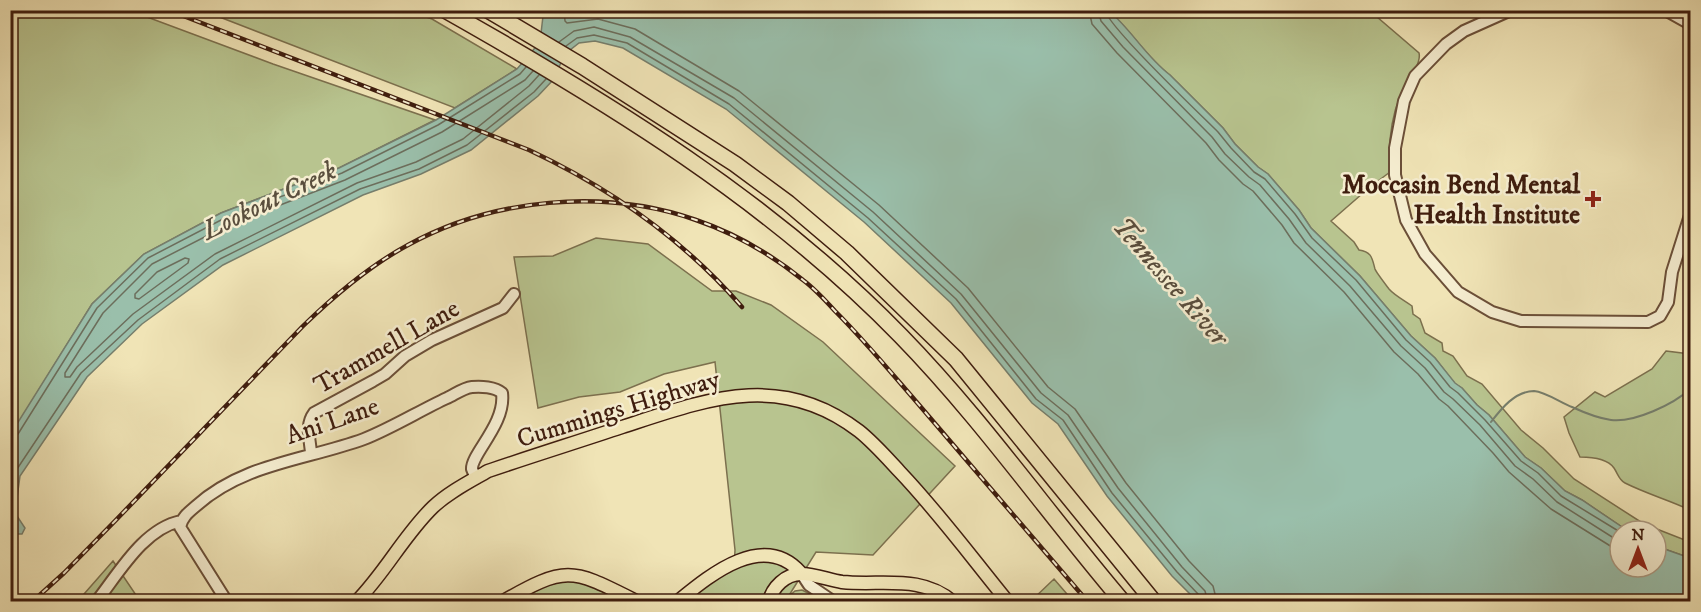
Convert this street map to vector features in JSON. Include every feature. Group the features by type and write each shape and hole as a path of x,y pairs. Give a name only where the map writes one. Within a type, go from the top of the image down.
{"highway":[{"path":"445,10 507,45 663,142 730,189 800,243 858,294 949,388 1123,602"},
{"path":"488,10 582,66 735,164 788,203 856,261 956,360 1154,602"}],"main road":[{"name":"Cummings Highway","path":"356,602 373,584 433,507 461,486 488,471 714,398 733,395 761,395 794,400 820,408 835,415 874,444 928,503 1008,602"},
{"path":"677,602 714,572 738,561 754,557 766,556 782,559 801,573"},
{"path":"769,602 778,584 786,578 801,573 842,582 916,583 941,592 953,602"},
{"path":"502,602 540,580 570,574 597,581 638,602"}],"street":[{"path":"1511,10 1464,31 1446,44 1415,76 1404,101 1395,148 1395,175 1406,220 1425,254 1458,292 1492,312 1521,321 1648,322 1660,316 1668,302 1672,272 1690,215"},
{"path":"1665,10 1690,24"},
{"name":"Trammell Lane","path":"311,453 308,429 309,420 314,413 379,378 405,356 432,340 503,308 514,294"},
{"name":"Ani Lane","path":"96,602 143,543 165,528 181,521 201,501 238,477 273,464 365,439 470,387 498,389 502,393 502,410 474,462 472,468 476,478"},
{"path":"181,521 180,527 224,597"},
{"path":"801,573 809,585 834,602"}],"shaded area":[{"path":"10,11 131,11 273,64 435,120 339,168 221,213 144,254 92,304 11,435"},
{"path":"204,11 409,11 432,19 517,69 455,108"},
{"path":"1109,11 1370,11 1419,53 1418,63 1400,96 1394,114 1389,153 1390,172 1331,221 1354,242 1359,250 1369,254 1376,271 1389,289 1412,306 1413,314 1420,319 1425,333 1442,343 1443,351 1453,356 1467,376 1482,384 1521,430 1574,479 1636,519 1610,519 1565,491 1541,468 1525,457 1489,415 1455,384 1435,358 1411,336 1360,276 1311,228 1299,210 1268,174 1258,167 1223,128 1153,60"},
{"path":"596,238 648,244 712,291 736,291 771,305 823,342 955,466 873,555 816,552 788,597 795,591 802,590 824,601 687,601 721,574 734,569 735,550 715,362 664,374 620,392 579,397 538,408 514,257 553,256"},
{"path":"1666,351 1690,354 1690,510 1625,483 1614,468 1603,460 1580,457 1564,417 1595,392 1605,397 1652,369"},
{"path":"1668,533 1690,542 1690,558 1668,550"},
{"path":"113,561 140,601 77,602"},
{"path":"1054,579 1073,601 1031,601"},
{"path":"568,580 594,586 624,602 516,602 545,586"}],"water":[{"path":"537,11 1109,11 1153,60 1223,128 1258,167 1268,174 1299,210 1311,228 1360,276 1411,336 1489,415 1525,457 1541,468 1565,491 1610,519 1608,519 1608,579 1668,579 1668,550 1690,558 1690,601 1197,601 1172,576 1107,496 1058,424 1032,403 951,303 864,222 726,109 623,48 595,41 579,43 565,54 553,80 538,96 471,150 421,174 363,195 223,265 142,324 87,377 20,476 15,513 25,528 22,534 11,534 10,435 92,304 144,254 221,213 339,168 436,120 517,69 540,42 543,16"}],"waterway":[{"path":"1491,422 1509,402 1527,392 1543,393 1596,417 1620,420 1631,419 1653,411 1674,401 1690,389"}],"railway":[{"path":"168,10 529,150 559,165 616,198 670,237 719,282 742,307"},
{"path":"32,602 64,573 303,326 366,272 408,245 441,229 476,217 512,208 587,201 661,210 710,225 766,253 807,283 875,354 1088,602"}],"place":[{"name":"Moccasin Bend Mental Health Institute","path":"1593,199"}],"water label":[{"name":"Lookout Creek","path":"269,200"},
{"name":"Tennessee River","path":"1171,281"}]}
